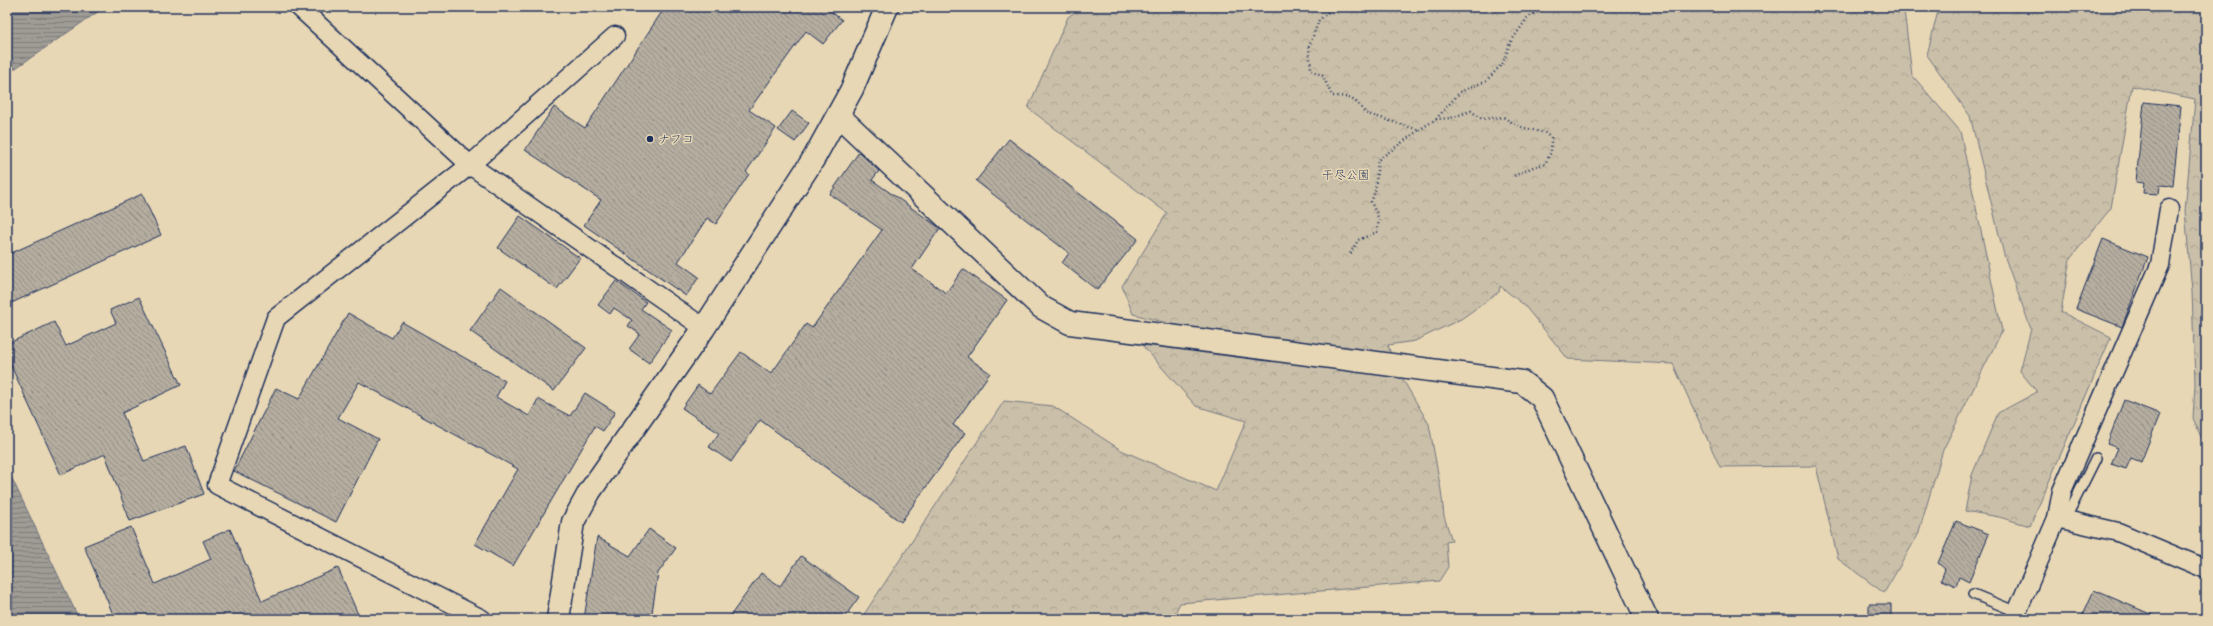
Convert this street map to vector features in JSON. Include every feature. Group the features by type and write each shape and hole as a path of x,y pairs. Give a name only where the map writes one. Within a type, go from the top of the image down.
{"street":[{"path":"299,7 470,165 704,328"},
{"path":"558,619 573,522 590,491 704,328 814,158 852,89 888,7"},
{"path":"482,619 217,484 276,318 470,165 616,36"},
{"path":"838,115 1041,307 1070,323 1522,382 1542,398 1647,619"},
{"path":"2016,616 2061,519 2062,491 2160,265 2169,209"},
{"path":"2061,519 2118,532 2206,569"}],"lane":[{"path":"2061,519 2096,458"},
{"path":"1973,594 2016,616"}],"path":[{"path":"1334,7 1319,20 1309,47 1311,70 1323,76 1332,96 1341,96 1358,102 1365,113 1419,130"},
{"path":"1349,256 1358,240 1377,232 1379,219 1371,202 1375,192 1378,160 1436,119 1460,92 1486,81 1503,63 1510,43 1528,16 1548,7"},
{"path":"1436,119 1452,118 1471,111 1482,119 1503,117 1518,126 1545,133 1552,138 1551,152 1546,164 1535,166 1512,177"}],"green space":[{"name":"干尽公園","path":"1081,7 1907,7 1904,10 1912,75 1960,131 2002,331 1943,450 1918,535 1884,593 1838,559 1816,466 1720,467 1673,364 1568,359 1524,305 1500,286 1499,292 1461,319 1415,341 1388,345 1397,372 1429,424 1441,490 1444,516 1452,541 1446,542 1448,567 1439,581 1180,603 1172,619 861,619 1004,401 1053,406 1121,450 1216,491 1246,421 1196,406 1142,345 1197,350 1167,323 1133,314 1122,286 1167,213 1028,108 1068,17"},
{"path":"1942,7 2206,7 2206,449 2193,418 2195,385 2192,291 2185,211 2195,99 2132,86 2111,208 2070,259 2061,312 2111,337 2030,526 1999,517 1965,511 1972,475 1998,413 2037,392 2020,371 2031,329 2004,255 1970,116 1927,55 1938,11"}],"shaded area":[{"path":"7,7 105,7 7,74"},
{"path":"7,468 79,619 7,619"}],"building":[{"name":"ナフコ","path":"665,7 825,7 842,20 823,44 806,31 749,110 776,128 746,172 749,174 716,224 707,218 678,262 699,277 686,296 584,225 601,200 525,150 554,107 585,128"},
{"path":"2144,102 2181,106 2173,186 2160,185 2159,194 2143,193 2144,183 2136,182"},
{"path":"792,111 809,123 795,142 778,130"},
{"path":"1009,139 1138,239 1097,290 1062,263 1069,253 976,181"},
{"path":"859,152 879,171 872,180 940,228 912,269 946,293 963,269 1007,300 967,357 990,373 953,425 965,433 901,522 760,420 731,462 709,447 719,433 682,408 698,385 710,394 741,352 771,374 806,324 812,328 882,230 830,194"},
{"path":"142,194 161,235 7,305 7,255"},
{"path":"520,216 580,258 557,289 498,248"},
{"path":"2103,239 2148,257 2122,327 2076,309"},
{"path":"616,281 646,302 641,309 672,330 649,363 629,349 640,334 628,326 632,320 614,308 610,314 598,305"},
{"path":"501,287 586,348 554,391 470,331"},
{"path":"139,297 181,385 122,413 144,461 186,446 204,494 130,521 105,454 61,475 7,357 7,344 54,322 66,346 116,323 110,310"},
{"path":"348,313 392,338 402,322 505,381 496,397 529,416 538,399 570,416 585,393 615,412 603,431 595,426 513,566 475,544 518,469 359,382 338,418 378,439 336,522 234,471 276,388 299,399"},
{"path":"2124,400 2160,414 2141,462 2131,458 2126,469 2111,464 2118,448 2107,444"},
{"path":"1956,521 1989,534 1969,582 1959,577 1956,586 1941,580 1945,569 1938,563"},
{"path":"131,527 155,584 211,559 203,541 230,529 262,601 338,568 360,619 115,619 84,546"},
{"path":"649,529 676,548 658,573 651,619 584,619 597,537 630,556"},
{"path":"801,556 859,597 843,619 728,619 761,573 780,586"},
{"path":"2094,590 2162,619 2081,619"},
{"path":"1869,604 1891,604 1891,619 1869,619"}],"place":[{"name":"ナフコ","path":"650,139"}]}
